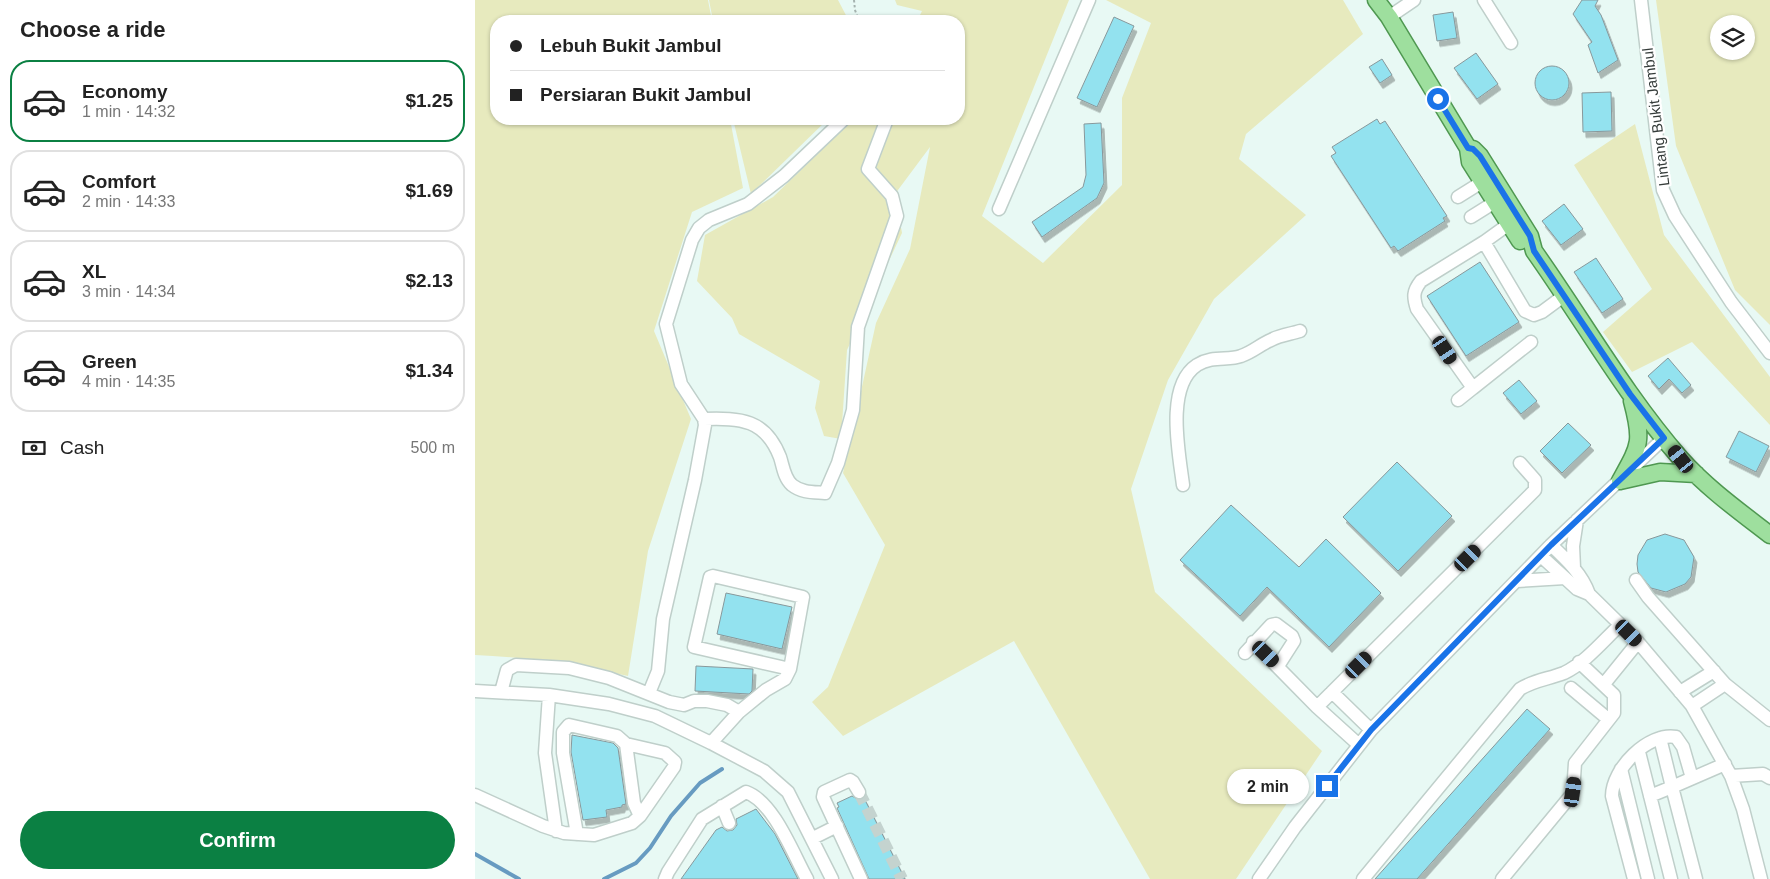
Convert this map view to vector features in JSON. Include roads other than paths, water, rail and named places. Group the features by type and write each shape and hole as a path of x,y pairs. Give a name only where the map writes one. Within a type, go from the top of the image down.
{"main road":[{"path":"1376,0 1389,17 1468,148 1470,162 1509,224 1520,241 1534,251 1630,394 1664,438 1696,474 1770,535"},
{"path":"1468,148 1473,149 1480,156 1530,236 1534,251"},
{"path":"1620,481 1634,455 1640,432 1630,394"},
{"path":"1620,481 1659,472 1696,474"}],"street":[{"path":"999,209 1089,0"},
{"path":"1389,17 1414,0"},
{"path":"1484,0 1511,43"},
{"name":"Lintang Bukit Jambul","path":"1641,0 1663,190 1675,216 1726,294 1770,353"},
{"path":"649,693 658,671 663,619 695,480 704,419 681,384 672,354 667,324 692,240 699,228 709,220 748,204 784,176 838,125"},
{"path":"704,419 731,418 757,426 765,432 773,443 788,481 793,486 804,491 825,493 838,463 853,410 858,327 897,216 892,196 868,170 885,125"},
{"path":"1458,197 1482,182"},
{"path":"1471,217 1495,202"},
{"path":"1473,388 1417,309 1414,289 1421,281 1484,242 1509,224"},
{"path":"1484,242 1525,310 1533,315 1542,312 1565,295"},
{"path":"1183,485 1176,425 1179,400 1185,377 1197,365 1218,357 1239,357 1258,349 1270,340 1301,331"},
{"path":"1458,400 1531,342"},
{"path":"1259,879 1371,730 1551,545 1664,438"},
{"path":"1317,707 1535,490 1535,480 1520,463"},
{"path":"1574,568 1573,546 1577,520"},
{"path":"1551,545 1585,582 1589,594"},
{"path":"1541,556 1577,589 1589,594 1638,642 1692,706 1728,770 1743,809 1761,879"},
{"path":"711,743 739,712 766,690 785,679 790,669 803,597 710,576 695,648 790,669"},
{"path":"1517,581 1565,578"},
{"path":"1636,580 1648,597 1725,684 1770,720"},
{"path":"1245,653 1253,642 1271,625 1276,624 1292,636 1294,641 1278,666"},
{"path":"1363,879 1520,689 1531,682 1563,673 1579,662 1620,625"},
{"path":"1253,642 1317,707 1359,745"},
{"path":"1604,684 1638,642"},
{"path":"1502,879 1573,792 1575,763 1615,712 1614,695 1579,662"},
{"path":"501,692 507,670 516,665 569,668 609,678 684,705 693,701 707,701 727,705 739,712"},
{"path":"1681,692 1714,671"},
{"path":"1692,706 1725,684"},
{"path":"1571,688 1608,719"},
{"path":"475,691 549,695 609,704 655,716 711,743 764,771 778,781 788,792 813,838 832,879"},
{"path":"1332,692 1371,730"},
{"path":"549,695 545,752 556,831"},
{"path":"475,795 556,831 577,834 594,835 632,823 640,816 675,762 665,753 626,744 617,736 573,724 564,729 563,753 577,834"},
{"path":"1634,879 1612,796 1612,786 1621,769 1625,762 1660,738 1667,736 1675,737 1683,747 1691,778"},
{"path":"1660,738 1696,879"},
{"path":"626,744 635,803 640,816"},
{"path":"1639,752 1671,879"},
{"path":"1621,769 1648,879"},
{"path":"1650,796 1691,778 1728,770 1763,774 1770,778"},
{"path":"859,792 850,780 824,792 823,797 861,879"},
{"path":"665,879 702,818 746,792 757,798 773,815 807,879"},
{"path":"722,806 729,823"},
{"path":"813,838 837,826"}],"waterway":[{"path":"604,879 636,863 650,848 671,816 700,783 722,769"},
{"path":"475,854 519,879"}],"tunnel":[{"path":"859,792 902,879"}]}
